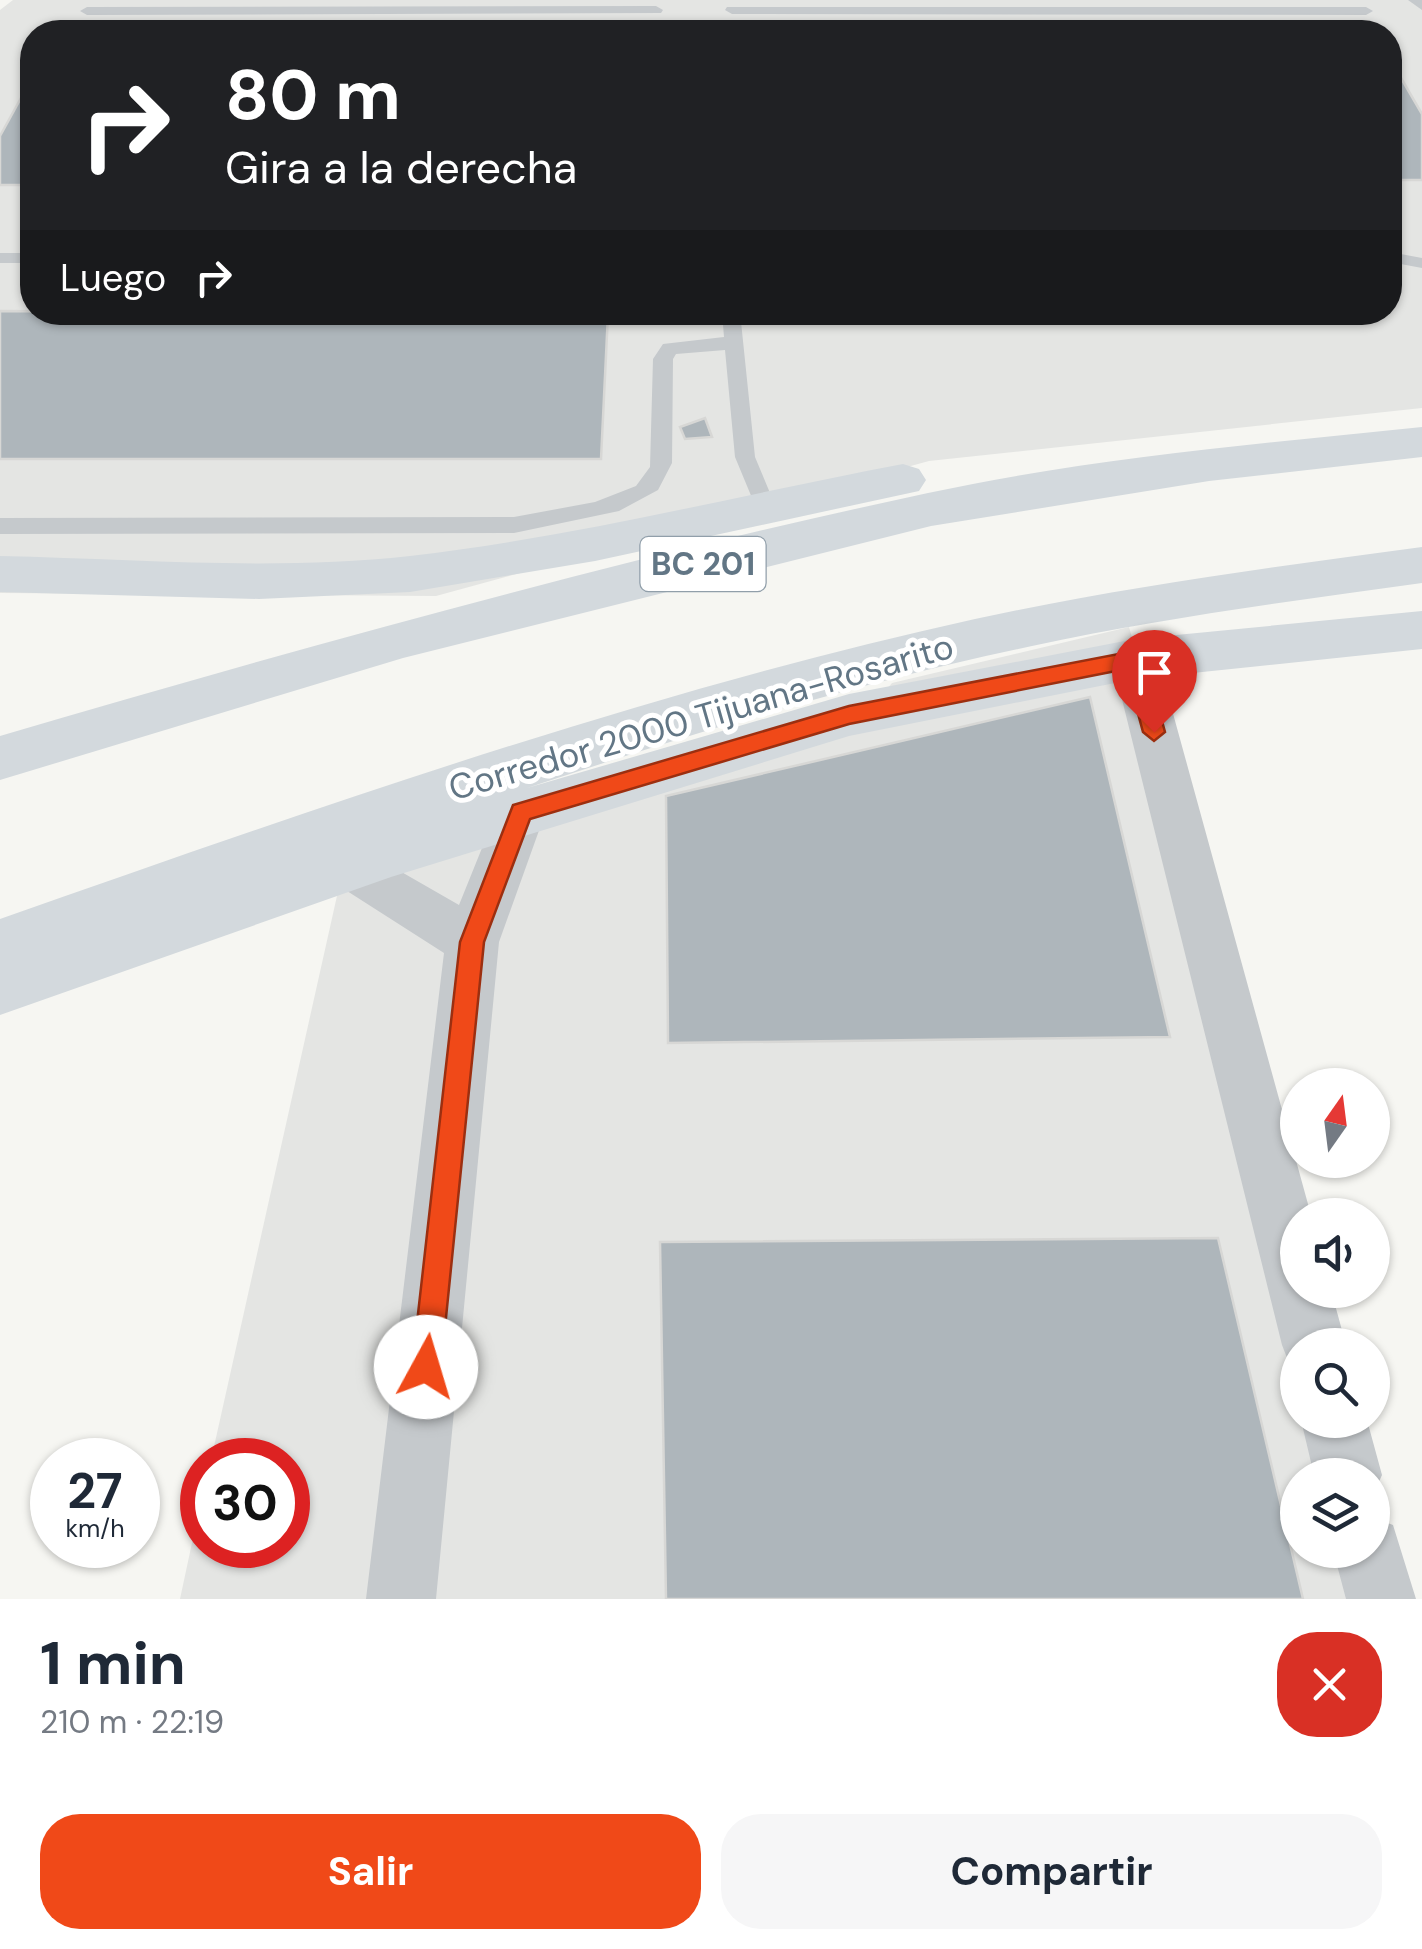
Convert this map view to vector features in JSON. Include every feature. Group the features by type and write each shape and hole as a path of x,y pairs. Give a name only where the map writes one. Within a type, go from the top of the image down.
{"highway":[{"path":"0,574 326,579 408,574 705,522 764,505 1144,438 1422,404"},
{"name":"BC 201","path":"5,755 403,638 931,509 1209,464 1422,442"},
{"name":"Corredor 2000 Tijuana-Rosarito","path":"0,946 439,792 908,654 1156,602 1422,564"},
{"path":"0,987 351,866 849,715 1134,659 1422,630"}],"street":[{"path":"1134,659 1280,1214"},
{"path":"402,1599 472,942 522,812"},
{"path":"351,866 472,942"},
{"path":"1373,1568 1381,1599"}],"lane":[{"path":"1415,0 1422,6"},
{"path":"87,11 225,5 656,10"},
{"path":"732,5 1366,11"},
{"path":"731,325 745,457 764,505"},
{"path":"0,526 514,524 548,520 640,494 657,477 662,462 663,359 670,348 732,343"}],"shaded area":[{"path":"13,0 1422,0 1422,408 929,461 436,596 0,593 0,10"},
{"path":"1129,627 1280,1163 1280,1178 1284,1178 1290,1198 1280,1198 1280,1308 1297,1308 1298,1328 1280,1328 1280,1438 1358,1438 1364,1458 1280,1458 1280,1568 1390,1568 1390,1549 1404,1599 180,1599 187,1568 310,1568 310,1438 216,1438 343,869 881,696 892,683"}],"building":[{"path":"1402,80 1422,114 1422,180 1402,180"},
{"path":"20,100 20,185 0,185 0,136"},
{"path":"0,311 20,311 20,325 607,325 601,459 0,459"},
{"path":"705,418 712,437 685,439 680,427"},
{"path":"1090,697 1170,1037 668,1043 666,796"},
{"path":"1218,1238 1280,1501 1280,1568 1296,1568 1303,1599 666,1599 660,1242"}],"route":[{"path":"426,1367 472,942 522,812 849,715 1134,659 1154,732"}]}
